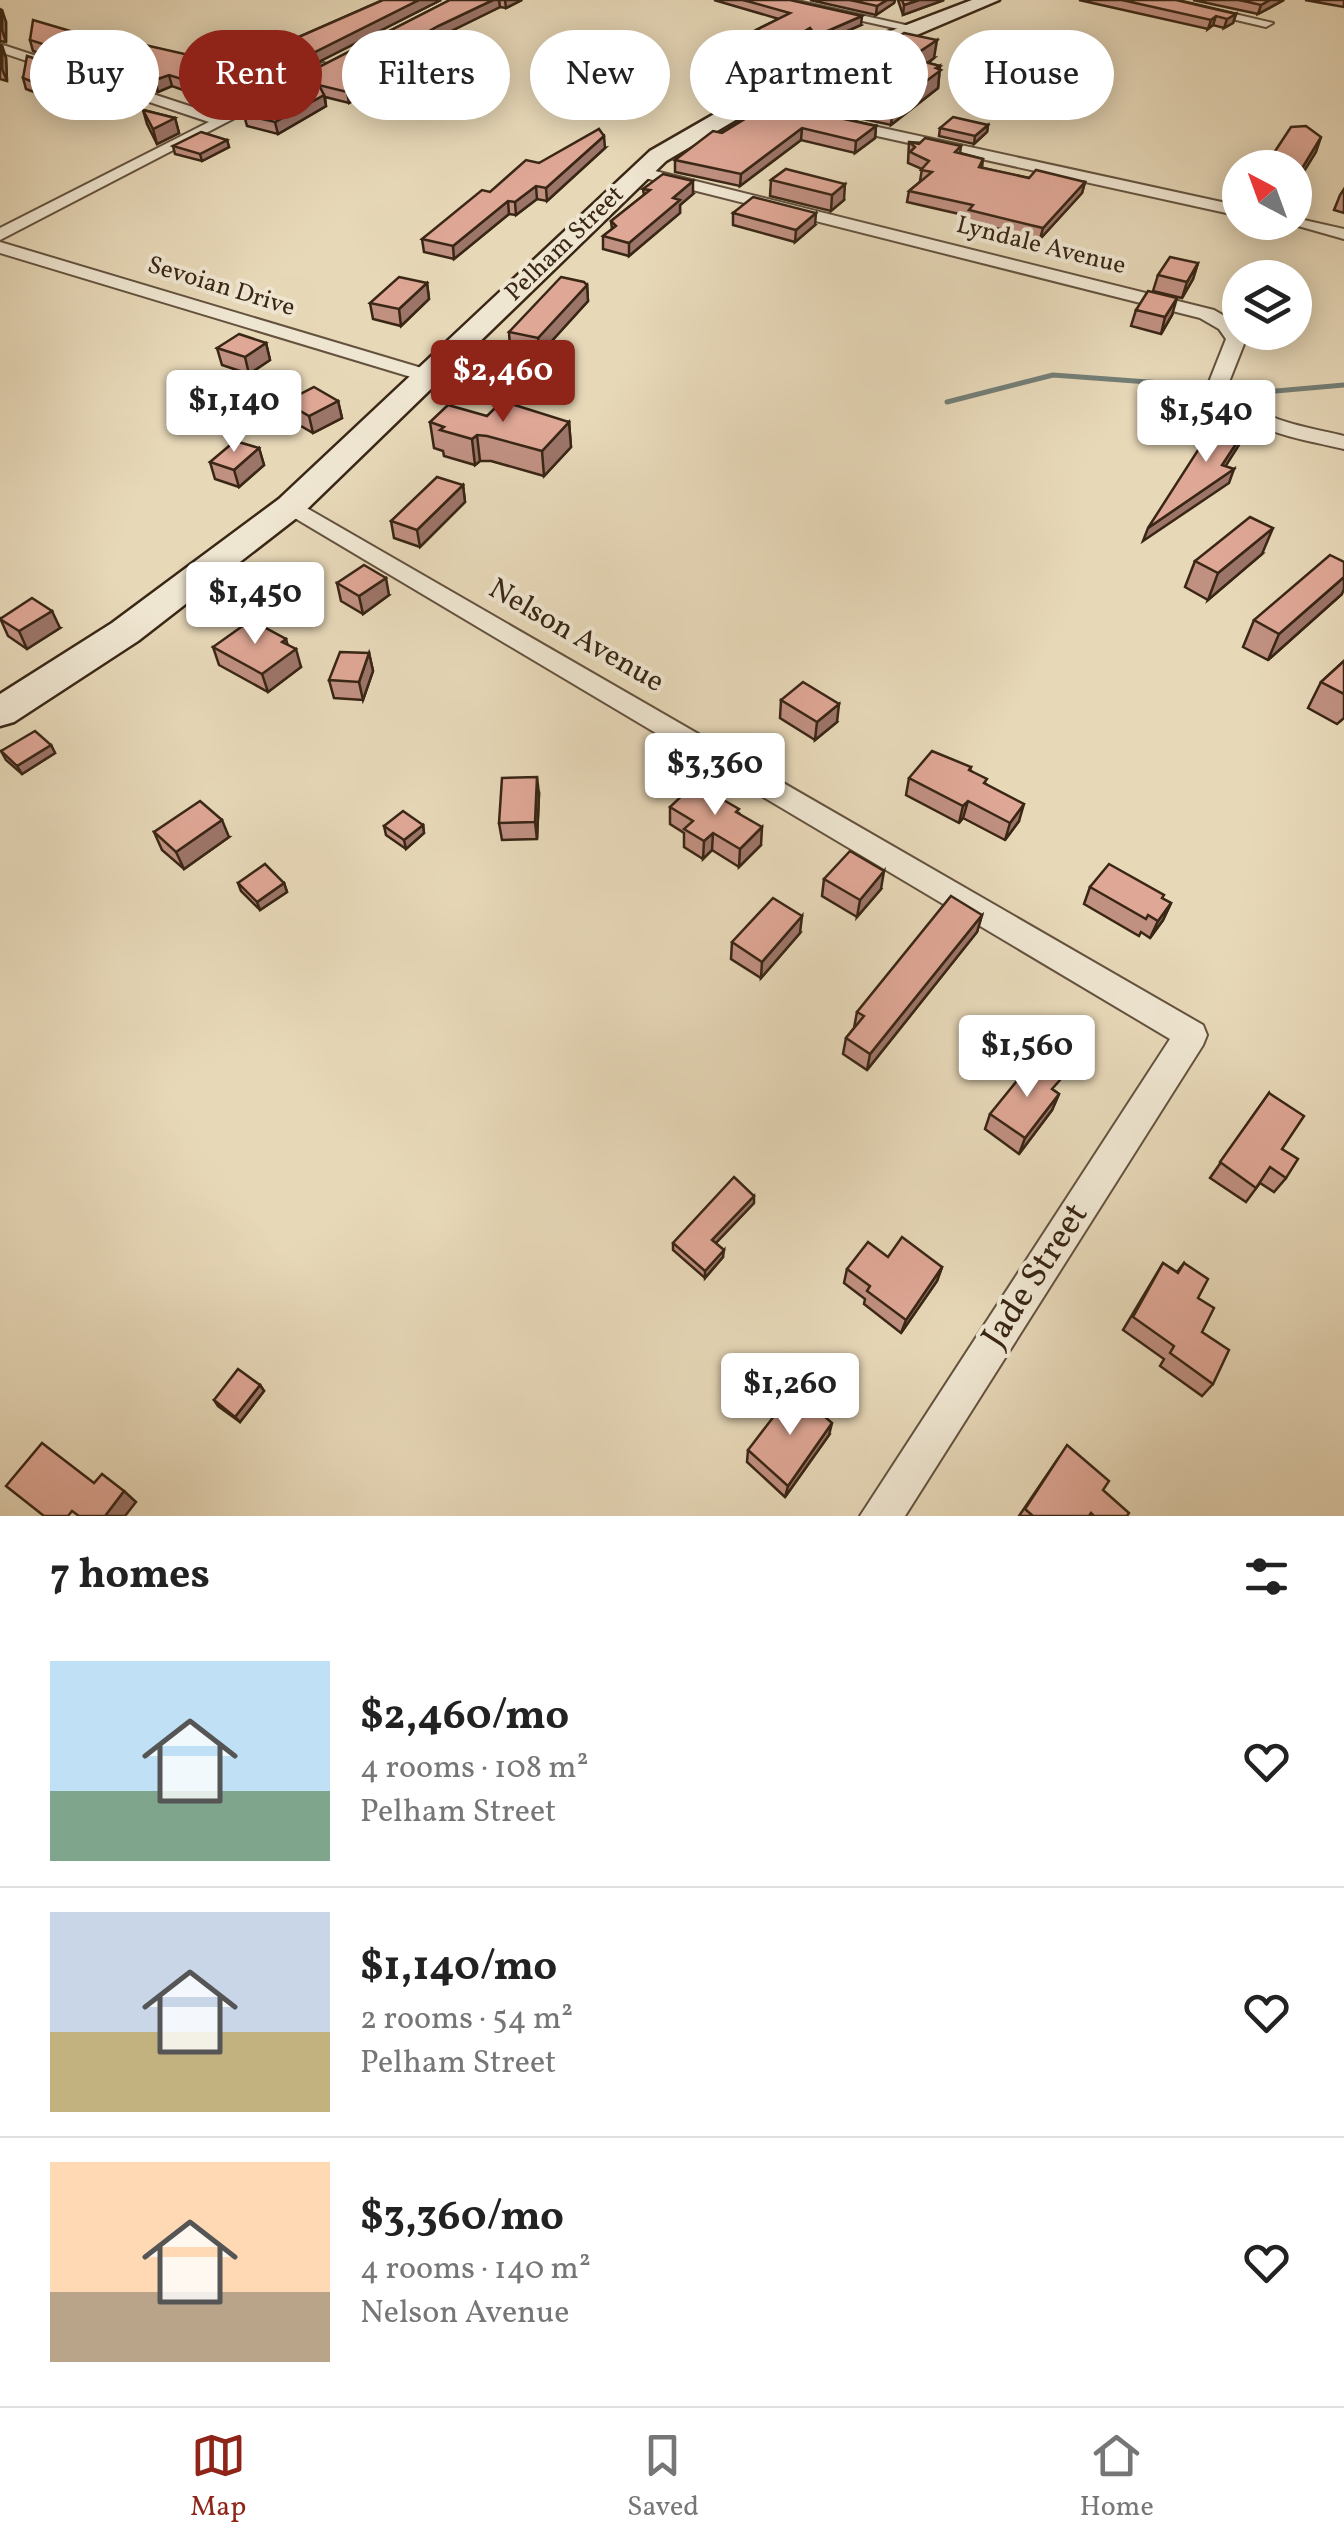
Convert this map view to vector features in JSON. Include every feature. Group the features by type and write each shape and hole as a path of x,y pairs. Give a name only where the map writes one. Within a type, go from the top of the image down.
{"street":[{"path":"774,0 912,28"},
{"name":"Pelham Street","path":"0,712 125,632 290,506 639,172 678,142 758,104 839,56 990,0"},
{"path":"1157,0 1266,24"},
{"path":"0,48 179,107"},
{"path":"322,68 339,60"},
{"path":"0,234 219,120"},
{"path":"825,120 1222,207"},
{"name":"Lyndale Avenue","path":"639,172 1207,314 1226,325 1236,339 1219,382 1227,398 1253,415 1344,443"},
{"path":"1312,227 1344,234"},
{"name":"Sevoian Drive","path":"0,247 428,376"},
{"name":"Nelson Avenue","path":"290,506 1191,1035"},
{"name":"Jade Street","path":"881,1516 1191,1035"}],"building":[{"path":"383,0 419,0 359,30 342,30 342,38 322,48 322,30 315,30"},
{"path":"450,0 493,0 431,30 392,30"},
{"path":"743,0 790,0 862,16 830,30 756,30 790,13"},
{"path":"850,0 887,0 877,6"},
{"path":"1122,0 1176,0 1236,14 1211,20"},
{"path":"1239,0 1270,0 1261,5"},
{"path":"33,20 67,30 32,30"},
{"path":"159,48 179,53 179,78 169,75 159,79"},
{"path":"342,55 342,91 322,86 322,66"},
{"path":"27,56 30,81 23,78"},
{"path":"928,63 940,66 936,68 941,70 928,80"},
{"path":"159,114 175,118 153,129 148,120 159,120"},
{"path":"743,120 849,120 876,126 856,141 802,128 741,174 675,160 713,131 722,133"},
{"path":"949,120 988,125 975,136 940,128"},
{"path":"1306,126 1321,137 1312,152 1276,150 1291,127"},
{"path":"599,129 604,136 546,188 536,186 515,202 508,201 453,246 422,239 482,190 490,192 526,160 539,163"},
{"path":"201,132 227,140 200,154 173,146"},
{"path":"925,138 961,146 955,152 983,159 979,167 1029,178 1036,170 1085,182 1043,228 969,210 973,205 909,191 932,172 921,170 929,161 910,152 915,147 909,142 919,144"},
{"path":"786,169 845,184 832,195 771,180"},
{"path":"663,174 693,181 673,198 680,200 629,243 603,236 616,226 611,221 650,190 643,189"},
{"path":"753,197 816,213 796,230 733,213"},
{"path":"1170,257 1198,263 1187,282 1158,275"},
{"path":"399,277 427,283 399,309 370,303"},
{"path":"561,277 587,285 538,338 509,332"},
{"path":"1148,291 1177,298 1165,317 1136,310"},
{"path":"239,334 266,343 245,357 217,348"},
{"path":"314,387 338,401 309,416 285,402"},
{"path":"502,401 569,422 542,451 487,436 472,439 440,430 444,427 430,422 448,405 487,416"},
{"path":"1227,414 1251,421 1222,465 1234,469 1148,528 1207,436 1211,438"},
{"path":"235,441 259,448 234,470 210,462"},
{"path":"437,477 463,485 417,530 391,521"},
{"path":"1250,517 1273,528 1218,573 1195,561"},
{"path":"1330,555 1344,562 1344,577 1279,634 1254,620"},
{"path":"364,565 386,578 359,596 337,583"},
{"path":"32,598 52,611 19,631 0,619"},
{"path":"251,620 296,649 262,674 213,647"},
{"path":"340,652 369,653 359,682 329,680"},
{"path":"1344,661 1344,694 1321,682"},
{"path":"803,682 839,704 817,722 781,700"},
{"path":"35,731 51,745 17,766 1,751"},
{"path":"932,751 971,767 969,770 987,779 984,783 1024,804 1010,823 968,801 963,806 909,778"},
{"path":"537,777 535,822 499,823 502,778"},
{"path":"692,786 739,809 736,812 762,827 740,849 713,833 704,841 684,829 693,821 670,807"},
{"path":"200,801 222,820 176,852 154,832"},
{"path":"403,811 423,825 404,840 384,826"},
{"path":"850,851 884,871 860,900 824,879"},
{"path":"265,864 284,883 257,902 238,883"},
{"path":"1109,864 1164,895 1162,898 1171,903 1158,921 1148,915 1146,919 1090,887"},
{"path":"951,896 982,915 870,1054 846,1038 864,1016 857,1012"},
{"path":"773,898 802,916 762,962 732,942"},
{"path":"1033,1061 1060,1080 1052,1089 1059,1094 1025,1138 990,1114"},
{"path":"1269,1093 1304,1116 1282,1149 1298,1159 1286,1178 1270,1167 1256,1188 1220,1162"},
{"path":"734,1177 754,1196 712,1240 724,1250 705,1271 673,1243"},
{"path":"902,1237 942,1267 906,1320 867,1291 870,1286 847,1269 868,1242 888,1257"},
{"path":"1163,1263 1178,1273 1184,1263 1208,1279 1198,1298 1214,1308 1202,1332 1229,1350 1213,1384 1170,1353 1174,1346 1133,1317"},
{"path":"238,1369 260,1385 235,1417 214,1400"},
{"path":"794,1390 832,1423 788,1486 748,1450"},
{"path":"42,1443 94,1483 102,1474 124,1491 105,1516 79,1516 72,1511 68,1516 44,1516 6,1486"},
{"path":"1067,1445 1109,1481 1103,1490 1129,1513 1127,1516 1033,1516 1025,1509"}],"waterway":[{"path":"947,402 1053,375 1189,385"},
{"path":"1241,394 1344,385"}]}
